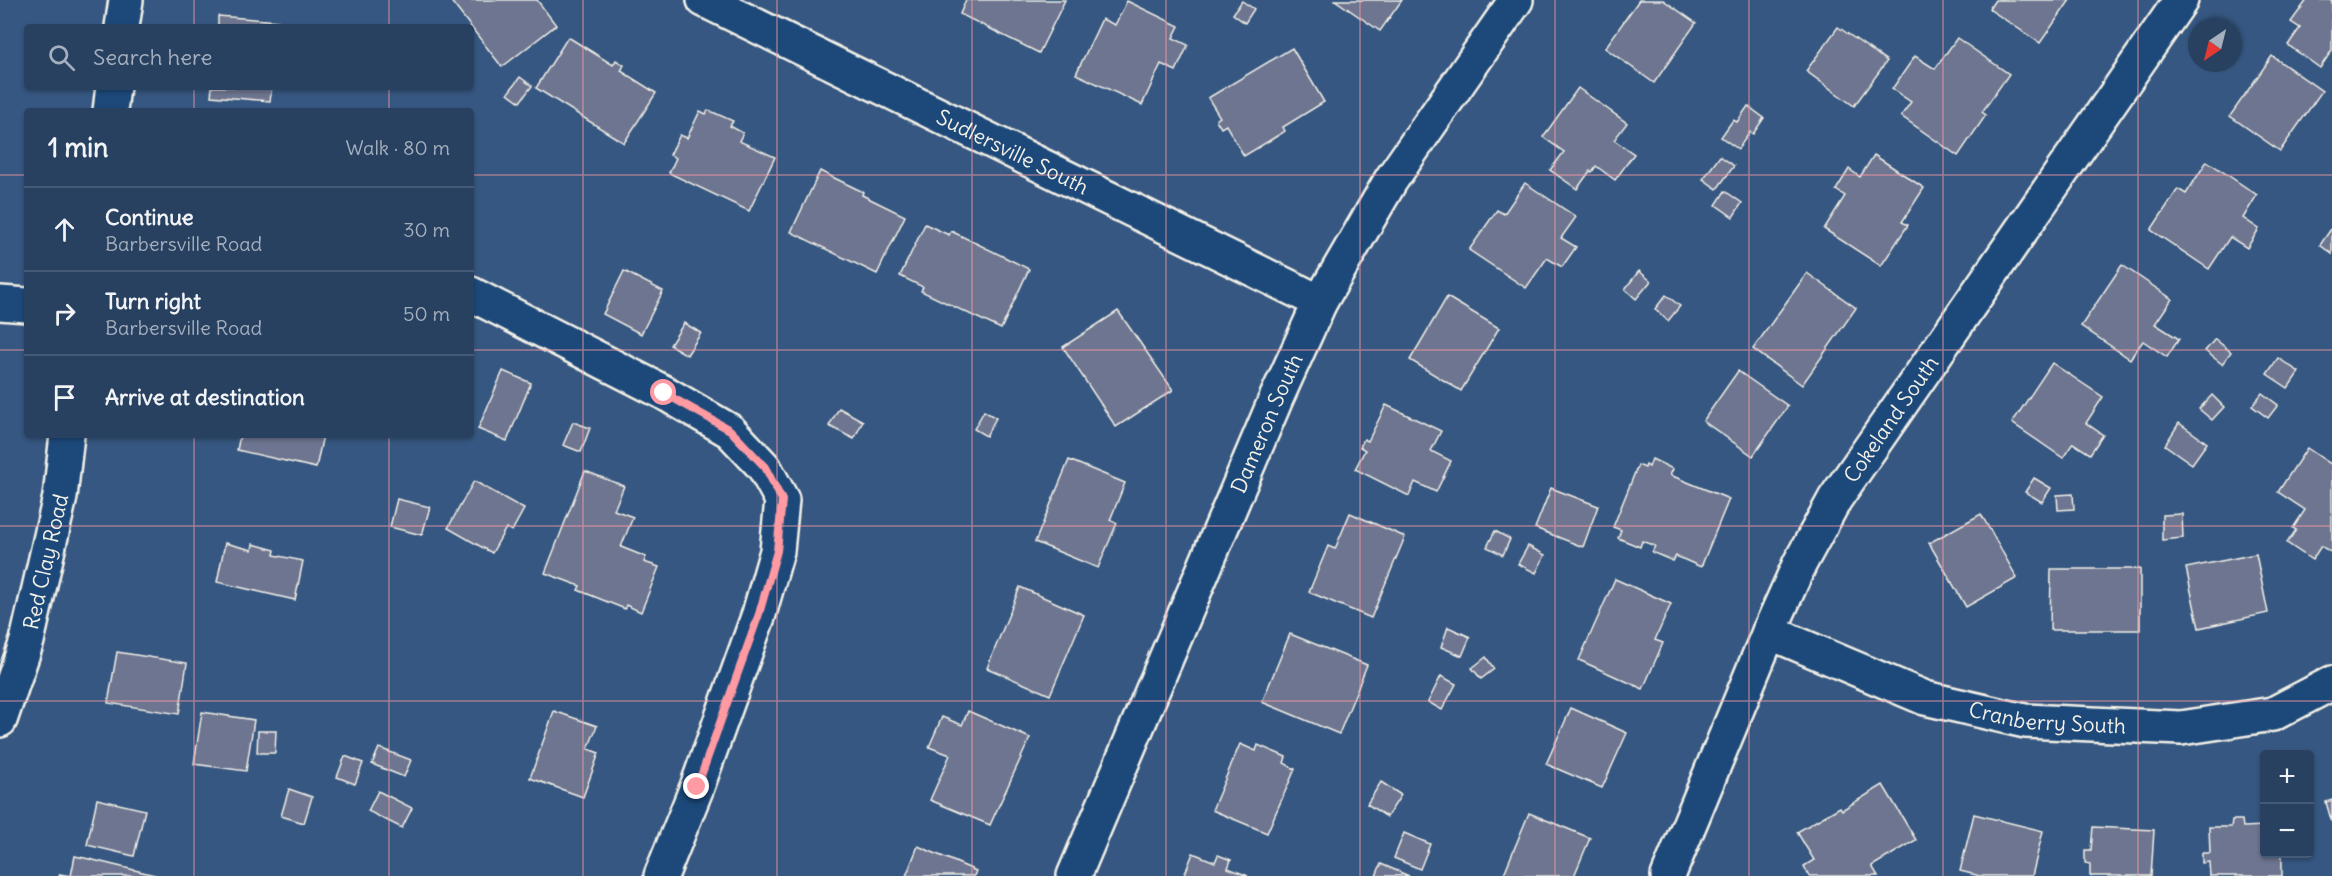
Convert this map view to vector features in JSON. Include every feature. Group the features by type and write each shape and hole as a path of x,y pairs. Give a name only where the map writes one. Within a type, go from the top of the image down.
{"street":[{"path":"122,24 126,0"},
{"name":"Sudlersville South","path":"704,0 1320,302"},
{"name":"Dameron South","path":"1074,876 1275,400 1320,302 1391,180 1516,0"},
{"name":"Cokeland South","path":"1668,876 1769,632 1800,563 1835,499 2181,0"},
{"path":"110,108 114,90"},
{"path":"474,296 664,393 730,430 765,467 782,500 777,551 759,614 697,787 661,876"},
{"path":"0,303 24,305"},
{"name":"Red Clay Road","path":"0,720 27,641 60,497 67,438"},
{"name":"Cranberry South","path":"1769,632 1925,698 2025,721 2181,728 2273,714 2332,683"}],"building":[{"path":"450,0 537,0 556,25 502,67 474,31 474,24 469,24"},
{"path":"966,0 1065,0 1039,53 960,14"},
{"path":"1335,0 1402,0 1380,31"},
{"path":"1639,0 1663,0 1696,23 1654,83 1605,48"},
{"path":"1995,0 2070,0 2040,43 1989,9"},
{"path":"2307,0 2332,0 2332,50 2320,68 2288,45 2300,28 2291,22"},
{"path":"1127,1 1179,26 1173,38 1188,45 1176,71 1161,64 1142,105 1076,74 1102,19 1115,25"},
{"path":"1242,1 1254,9 1245,23 1233,14"},
{"path":"218,16 278,21 278,24 218,24"},
{"path":"1838,27 1887,61 1854,106 1806,71"},
{"path":"568,37 613,65 616,60 624,65 621,71 656,93 624,143 536,88"},
{"path":"1957,38 2009,74 1982,112 1986,115 1958,156 1901,116 1911,102 1892,89 1915,56 1935,69"},
{"path":"1292,48 1324,102 1283,127 1285,131 1244,156 1226,125 1221,128 1216,120 1220,117 1208,98"},
{"path":"2272,56 2322,91 2280,151 2230,116"},
{"path":"520,77 532,86 520,102 508,93"},
{"path":"1578,88 1627,123 1614,140 1634,154 1615,180 1596,166 1577,189 1550,170 1564,152 1543,137"},
{"path":"212,90 272,90 270,101 211,96"},
{"path":"1748,106 1764,118 1753,134 1750,132 1738,149 1721,137 1733,120 1737,122"},
{"path":"708,110 733,121 730,126 743,133 739,141 775,157 749,211 669,173 676,158 670,155 680,135 687,138 700,111 706,114"},
{"path":"1874,155 1924,188 1902,222 1908,225 1881,266 1824,229 1845,196 1836,190 1849,169 1860,177"},
{"path":"1720,156 1734,166 1717,189 1703,179"},
{"path":"2207,161 2257,195 2243,218 2259,229 2247,248 2230,237 2209,269 2151,230 2178,189 2186,194"},
{"path":"820,171 905,216 877,274 791,232"},
{"path":"1525,183 1576,217 1561,238 1576,247 1562,267 1547,258 1526,288 1469,250 1497,210 1504,214"},
{"path":"1725,191 1742,203 1733,217 1716,205"},
{"path":"925,224 949,235 951,231 1029,269 1001,329 921,291 923,287 900,276"},
{"path":"2332,230 2332,254 2320,245"},
{"path":"2122,265 2172,299 2155,324 2179,339 2167,357 2143,341 2130,359 2081,326"},
{"path":"624,271 663,291 641,334 603,314"},
{"path":"1639,271 1651,281 1636,299 1625,289"},
{"path":"1807,273 1856,308 1802,385 1753,349"},
{"path":"1666,295 1680,306 1668,321 1655,309"},
{"path":"1447,297 1499,328 1461,391 1410,360"},
{"path":"1118,311 1173,390 1116,427 1063,347"},
{"path":"684,323 701,333 687,355 670,345"},
{"path":"2215,339 2231,352 2222,364 2205,351"},
{"path":"2278,358 2299,372 2288,388 2267,374"},
{"path":"2052,363 2103,397 2086,423 2103,435 2090,454 2073,443 2063,458 2012,423"},
{"path":"503,371 531,383 507,441 478,429"},
{"path":"1738,371 1788,406 1753,456 1703,421"},
{"path":"2262,393 2278,405 2268,418 2252,406"},
{"path":"2212,395 2224,407 2212,420 2199,409"},
{"path":"1386,405 1441,431 1431,451 1451,461 1436,492 1415,482 1409,496 1355,469 1365,450 1360,447 1364,439 1368,441"},
{"path":"839,408 863,421 854,439 829,426"},
{"path":"984,411 996,418 986,436 974,429"},
{"path":"573,422 590,428 581,452 563,445"},
{"path":"2179,423 2207,443 2192,464 2165,445"},
{"path":"239,438 322,438 316,468 237,450"},
{"path":"2307,448 2332,465 2332,553 2321,546 2312,560 2287,543 2296,530 2293,528 2305,510 2278,492"},
{"path":"1652,459 1673,469 1670,475 1729,499 1701,567 1676,556 1673,561 1652,552 1655,546 1642,541 1640,547 1618,538 1621,530 1613,527 1638,465 1649,467"},
{"path":"1069,460 1125,483 1110,520 1117,523 1098,568 1035,542"},
{"path":"585,471 624,486 614,510 633,517 621,547 646,557 644,562 659,567 641,612 626,605 625,609 578,590 580,586 545,573"},
{"path":"2034,478 2051,488 2042,502 2025,492"},
{"path":"474,481 524,509 512,531 506,528 492,553 448,528"},
{"path":"1551,488 1598,506 1583,547 1535,528"},
{"path":"2073,494 2074,509 2058,510 2057,495"},
{"path":"397,499 430,507 422,535 390,527"},
{"path":"1350,513 1405,537 1371,618 1309,592 1328,546 1335,549"},
{"path":"1981,514 2017,578 1966,607 1929,543"},
{"path":"2182,514 2183,538 2162,540 2162,515"},
{"path":"1495,531 1510,539 1503,555 1487,547"},
{"path":"225,543 252,550 253,544 275,550 274,555 303,561 295,600 217,582"},
{"path":"1528,546 1545,555 1536,573 1518,564"},
{"path":"2256,554 2268,613 2199,628 2186,568"},
{"path":"2051,569 2140,569 2140,630 2050,630"},
{"path":"1615,579 1671,604 1655,640 1663,643 1643,689 1579,660"},
{"path":"1020,587 1084,615 1050,695 987,668"},
{"path":"1448,627 1470,637 1462,656 1441,647"},
{"path":"1290,634 1367,665 1339,734 1262,702"},
{"path":"117,652 187,663 179,714 108,703"},
{"path":"1486,657 1494,669 1481,679 1472,668"},
{"path":"1441,676 1456,684 1442,710 1428,702"},
{"path":"1571,708 1627,733 1602,788 1546,764"},
{"path":"554,711 597,726 588,749 599,753 583,797 530,778"},
{"path":"968,711 1030,738 990,825 930,800 950,755 929,747 942,717 962,725"},
{"path":"202,712 254,720 246,771 194,764"},
{"path":"258,731 276,731 275,753 257,753"},
{"path":"1240,744 1256,751 1258,745 1286,757 1284,763 1295,769 1267,833 1212,810"},
{"path":"379,748 411,760 404,777 372,764"},
{"path":"345,756 363,763 355,784 337,777"},
{"path":"1381,782 1401,795 1387,817 1367,804"},
{"path":"1883,785 1916,840 1872,866 1878,876 1809,876 1804,866 1814,860 1797,832 1840,807 1842,810"},
{"path":"289,789 312,797 304,823 281,816"},
{"path":"378,791 412,808 402,828 368,811"},
{"path":"97,799 145,810 134,856 87,845"},
{"path":"2332,800 2332,823 2326,802"},
{"path":"1529,813 1590,838 1574,876 1503,876"},
{"path":"1974,814 2043,831 2032,876 1980,876 1960,871"},
{"path":"2232,820 2242,820 2243,827 2260,826 2260,858 2282,858 2282,876 2210,876 2209,862 2202,863 2202,853 2210,853 2209,827 2231,827"},
{"path":"2093,827 2154,830 2151,876 2090,876 2090,864 2085,863 2085,850 2091,850"},
{"path":"1404,833 1430,844 1420,869 1394,858"},
{"path":"918,846 976,871 974,876 906,876"},
{"path":"1193,853 1215,862 1218,855 1231,860 1228,868 1248,876 1184,876"},
{"path":"75,856 159,876 71,876"},
{"path":"1381,864 1409,876 1376,876"}],"route":[{"path":"664,393 730,430 765,467 782,500 777,551 759,614 697,787"}]}
